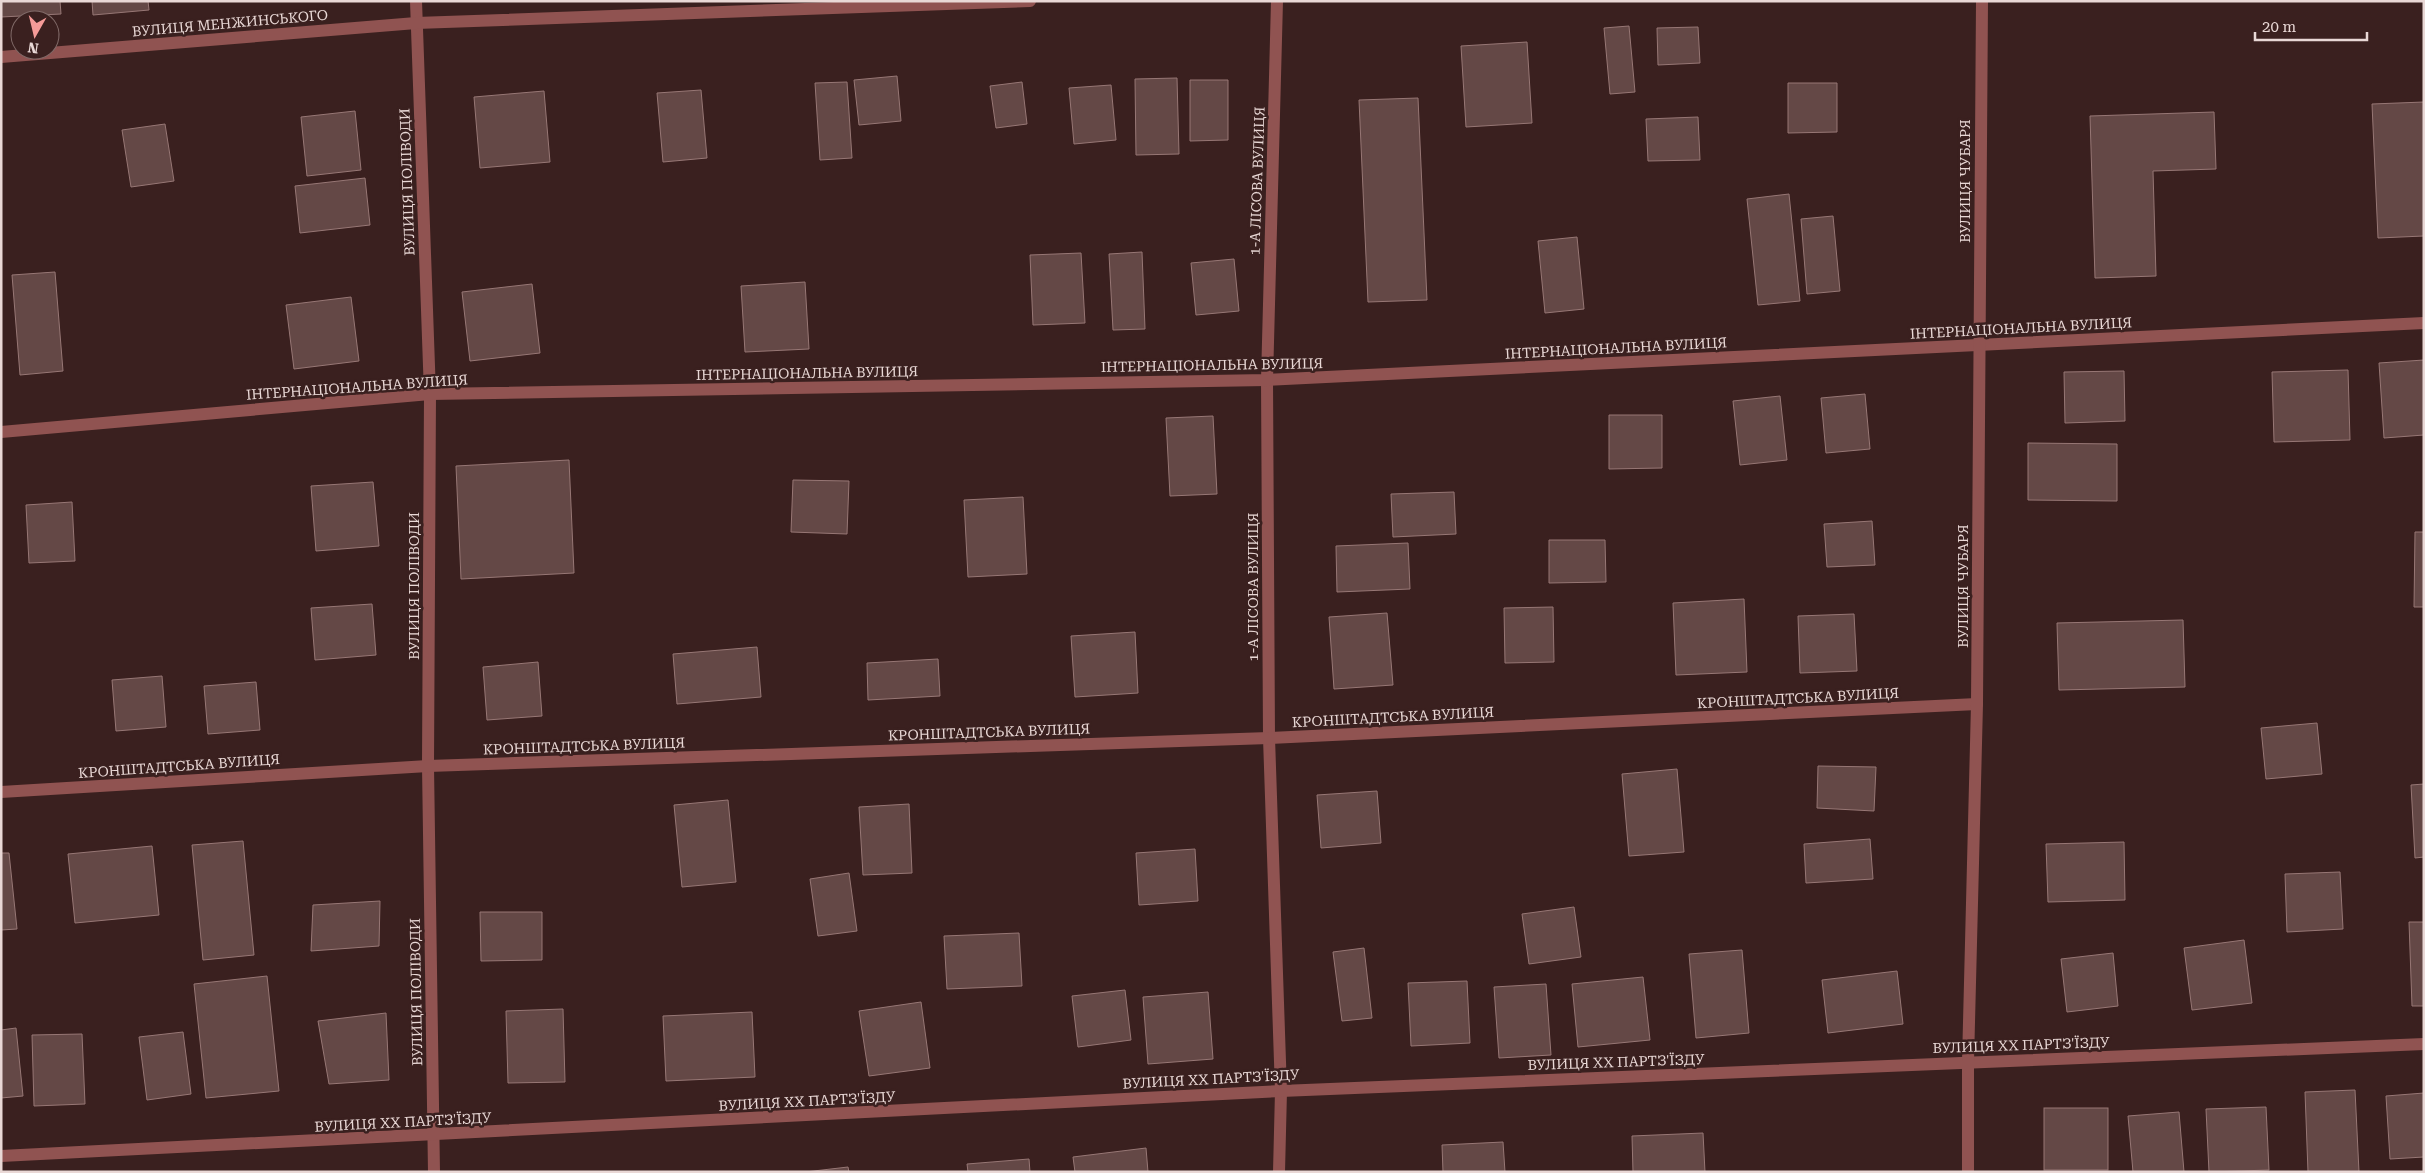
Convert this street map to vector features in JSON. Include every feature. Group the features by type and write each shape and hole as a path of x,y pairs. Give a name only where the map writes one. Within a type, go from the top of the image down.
{"street":[{"name":"ВУЛИЦЯ ПОЛІВОДИ","path":"416,1 430,394 428,766 434,1172"},
{"name":"ВУЛИЦЯ МЕНЖИНСЬКОГО","path":"1,57 416,23 1030,1"},
{"name":"1-А ЛІСОВА ВУЛИЦЯ","path":"1276,1 1267,380 1269,738 1281,1091 1279,1172"},
{"name":"ВУЛИЦЯ ЧУБАРЯ","path":"1968,1172 1968,1062 1977,704 1982,1"},
{"name":"ІНТЕРНАЦІОНАЛЬНА ВУЛИЦЯ","path":"1,432 430,394 1267,380 2424,323"},
{"name":"КРОНШТАДТСЬКА ВУЛИЦЯ","path":"1,792 428,766 1269,738 1977,704"},
{"name":"ВУЛИЦЯ XX ПАРТЗ'ЇЗДУ","path":"1,1156 1281,1091 2424,1044"}],"building":[{"path":"1,1 60,1 61,14 60,10 10,10 10,17 1,17"},
{"path":"92,1 148,1 149,10 93,15"},
{"path":"1629,26 1635,92 1610,94 1604,28"},
{"path":"1698,27 1700,63 1658,65 1657,28"},
{"path":"1527,42 1532,123 1466,127 1461,46"},
{"path":"897,76 901,121 859,125 854,80"},
{"path":"1177,78 1179,154 1136,155 1135,79"},
{"path":"1190,80 1228,80 1228,140 1190,141"},
{"path":"847,82 852,158 820,160 815,83"},
{"path":"1022,82 1027,124 996,128 990,86"},
{"path":"1788,83 1837,83 1837,132 1788,133"},
{"path":"1111,85 1116,140 1074,144 1069,88"},
{"path":"701,90 707,158 663,162 657,93"},
{"path":"544,91 550,162 480,168 474,97"},
{"path":"1418,98 1427,300 1368,302 1359,100"},
{"path":"2424,102 2424,236 2378,238 2372,104"},
{"path":"355,111 361,170 307,176 301,117"},
{"path":"2214,112 2216,169 2153,171 2156,276 2095,278 2090,116"},
{"path":"1698,117 1700,160 1648,161 1646,119"},
{"path":"165,124 174,181 131,187 122,130"},
{"path":"365,178 370,225 300,233 295,186"},
{"path":"1789,194 1800,301 1758,305 1747,199"},
{"path":"1833,216 1840,291 1807,294 1801,219"},
{"path":"1577,237 1584,309 1545,313 1538,241"},
{"path":"1142,252 1145,329 1113,330 1109,254"},
{"path":"1081,253 1085,323 1033,325 1030,255"},
{"path":"1234,259 1239,311 1196,315 1191,263"},
{"path":"55,272 63,371 20,375 12,275"},
{"path":"805,282 809,349 745,352 741,286"},
{"path":"532,284 540,353 470,361 462,292"},
{"path":"351,297 359,361 294,369 286,305"},
{"path":"2424,360 2424,435 2384,438 2379,363"},
{"path":"2348,370 2350,440 2274,442 2272,372"},
{"path":"2124,371 2125,421 2065,423 2064,372"},
{"path":"1865,394 1870,449 1826,453 1821,398"},
{"path":"1780,396 1787,460 1740,465 1733,401"},
{"path":"1609,415 1662,415 1662,468 1609,469"},
{"path":"1213,416 1217,494 1170,496 1166,418"},
{"path":"2028,443 2117,444 2117,501 2028,500"},
{"path":"569,460 574,573 461,579 456,466"},
{"path":"793,480 849,481 847,534 791,532"},
{"path":"373,482 379,546 316,551 311,486"},
{"path":"1454,492 1456,534 1393,537 1391,494"},
{"path":"1023,497 1027,574 968,577 964,500"},
{"path":"72,502 75,561 29,563 26,505"},
{"path":"1872,521 1875,565 1827,567 1824,524"},
{"path":"2415,532 2424,532 2424,607 2414,607"},
{"path":"1549,540 1605,540 1606,582 1549,583"},
{"path":"1408,543 1410,589 1337,592 1336,546"},
{"path":"1744,599 1747,672 1676,675 1673,603"},
{"path":"372,604 376,655 315,660 311,608"},
{"path":"1553,607 1554,662 1505,663 1504,608"},
{"path":"1387,613 1393,685 1334,689 1329,617"},
{"path":"1854,614 1857,671 1800,673 1798,616"},
{"path":"2183,620 2185,687 2059,690 2057,623"},
{"path":"1135,632 1138,693 1075,697 1071,636"},
{"path":"757,647 761,697 677,704 673,654"},
{"path":"938,659 940,696 868,700 867,663"},
{"path":"538,662 542,716 487,720 483,667"},
{"path":"162,676 166,727 116,731 112,680"},
{"path":"256,682 260,730 208,734 204,686"},
{"path":"2317,723 2322,774 2266,779 2261,728"},
{"path":"1818,766 1876,767 1874,811 1817,808"},
{"path":"1677,769 1684,852 1629,856 1622,774"},
{"path":"2424,784 2424,857 2415,858 2411,785"},
{"path":"1377,791 1381,843 1321,848 1317,795"},
{"path":"728,800 736,882 682,887 674,805"},
{"path":"909,804 912,873 863,875 859,807"},
{"path":"1870,839 1873,879 1806,883 1804,844"},
{"path":"243,841 254,955 203,960 192,845"},
{"path":"2124,842 2125,900 2048,902 2046,844"},
{"path":"152,846 159,915 75,923 68,854"},
{"path":"1195,849 1198,901 1139,905 1136,853"},
{"path":"1,853 9,853 17,929 1,930"},
{"path":"2340,872 2343,929 2287,932 2285,874"},
{"path":"849,873 857,931 818,936 810,879"},
{"path":"380,901 379,946 311,951 313,905"},
{"path":"1574,907 1581,957 1529,964 1522,914"},
{"path":"480,912 542,912 542,960 481,961"},
{"path":"2409,922 2424,922 2424,1006 2412,1006"},
{"path":"1019,933 1022,986 947,989 944,936"},
{"path":"2244,940 2252,1003 2192,1010 2184,948"},
{"path":"1364,948 1372,1018 1342,1021 1333,952"},
{"path":"1742,950 1749,1033 1696,1038 1689,954"},
{"path":"2113,953 2118,1006 2067,1012 2061,959"},
{"path":"1897,971 1903,1024 1828,1033 1822,980"},
{"path":"267,976 279,1091 206,1098 194,984"},
{"path":"1643,977 1650,1040 1578,1047 1572,984"},
{"path":"1467,981 1470,1043 1411,1046 1408,983"},
{"path":"1546,984 1551,1055 1499,1058 1494,987"},
{"path":"1125,990 1131,1040 1078,1047 1072,996"},
{"path":"1208,992 1213,1059 1148,1064 1143,997"},
{"path":"921,1002 930,1068 869,1076 859,1011"},
{"path":"563,1009 565,1082 508,1083 506,1011"},
{"path":"752,1012 755,1077 666,1081 663,1016"},
{"path":"386,1013 389,1080 329,1084 318,1021"},
{"path":"16,1028 23,1096 1,1098 1,1030"},
{"path":"183,1032 191,1094 147,1100 139,1037"},
{"path":"82,1034 85,1104 34,1106 32,1035"},
{"path":"2355,1090 2359,1172 2308,1172 2305,1092"},
{"path":"2424,1093 2424,1157 2390,1159 2386,1096"},
{"path":"2266,1107 2269,1170 2209,1172 2206,1109"},
{"path":"2044,1108 2108,1108 2108,1170 2044,1170"},
{"path":"2179,1112 2184,1172 2133,1172 2128,1116"},
{"path":"1703,1133 1705,1172 1633,1172 1632,1136"},
{"path":"1503,1142 1505,1172 1443,1172 1442,1145"},
{"path":"1146,1148 1148,1172 1075,1172 1073,1157"},
{"path":"1029,1159 1030,1172 968,1172 967,1164"},
{"path":"848,1167 849,1172 805,1172"}]}
